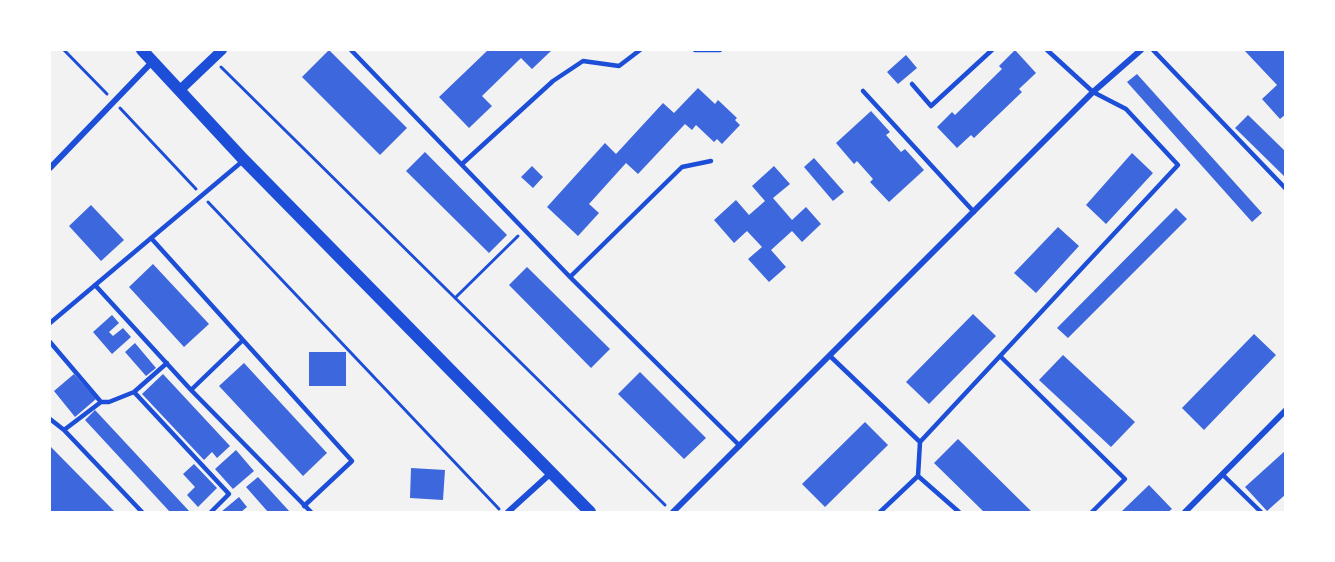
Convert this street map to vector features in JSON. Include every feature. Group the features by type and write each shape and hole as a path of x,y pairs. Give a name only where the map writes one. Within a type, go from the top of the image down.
{"main road":[{"path":"142,50 181,89 244,160 590,513"}],"street":[{"path":"181,89 222,50"},
{"path":"673,513 1093,93 1141,50"},
{"path":"50,168 153,60"},
{"path":"1185,513 1286,410"},
{"path":"508,513 550,473"}],"lane":[{"path":"354,50 570,277 740,447"},
{"path":"462,164 553,81 583,61 620,66 640,50"},
{"path":"694,50 720,50"},
{"path":"912,84 931,106 992,50"},
{"path":"880,513 918,476 920,442 1178,165 1126,109 1093,93 1047,50"},
{"path":"1153,50 1286,189"},
{"path":"863,91 974,212"},
{"path":"50,323 244,160"},
{"path":"570,277 682,167 711,160"},
{"path":"151,238 352,461 304,506"},
{"path":"95,285 191,390 311,513"},
{"path":"191,390 243,340"},
{"path":"50,342 101,402"},
{"path":"830,356 920,442"},
{"path":"1000,356 1125,479 1092,513"},
{"path":"64,430 101,402 109,402 134,392 167,363"},
{"path":"134,392 229,494 212,513"},
{"path":"50,419 64,430 142,513"},
{"path":"1222,474 1261,513"},
{"path":"918,476 959,513"}],"path":[{"path":"64,50 502,513"},
{"path":"213,58 673,513"},
{"path":"455,298 525,230"}],"building":[{"path":"329,50 407,128 380,155 302,77"},
{"path":"488,50 552,50 532,69 521,58 482,96 492,106 469,128 439,97"},
{"path":"1015,50 1036,73 1019,89 1022,92 974,138 971,135 957,148 937,127 952,112 955,115 1002,69 999,66"},
{"path":"1244,50 1286,50 1286,114 1280,119 1262,99 1277,85"},
{"path":"906,55 917,68 898,84 887,72"},
{"path":"1137,74 1262,213 1252,222 1127,82"},
{"path":"698,88 715,104 718,100 737,118 735,120 740,125 722,144 717,139 714,142 696,125 692,130 685,124 638,174 626,163 589,204 599,213 578,236 547,207 605,143 616,154 663,103 674,113"},
{"path":"871,111 890,132 886,135 901,152 905,149 924,170 889,202 870,182 873,179 857,161 854,164 836,143"},
{"path":"1248,115 1286,152 1286,178 1235,128"},
{"path":"425,152 507,235 489,253 406,171"},
{"path":"1132,153 1153,173 1106,224 1086,205"},
{"path":"814,158 844,192 833,201 804,167"},
{"path":"532,166 543,177 533,188 521,177"},
{"path":"774,166 790,184 773,198 792,220 806,207 821,224 802,242 792,231 771,250 786,267 769,282 748,259 762,247 747,231 734,243 714,220 736,200 749,215 765,201 752,186"},
{"path":"91,205 124,240 101,261 69,226"},
{"path":"1176,208 1187,219 1068,338 1057,328"},
{"path":"1058,227 1079,246 1036,293 1014,273"},
{"path":"153,264 209,324 184,347 129,287"},
{"path":"527,267 610,349 591,368 509,285"},
{"path":"973,314 996,336 929,404 906,382"},
{"path":"112,315 119,323 109,332 113,336 123,328 131,337 112,354 93,332"},
{"path":"1254,334 1276,355 1204,430 1182,408"},
{"path":"135,343 156,368 146,376 125,352"},
{"path":"309,352 346,352 346,386 309,386"},
{"path":"1063,355 1135,422 1111,447 1039,380"},
{"path":"244,363 327,453 303,476 219,386"},
{"path":"640,372 706,438 684,459 618,394"},
{"path":"74,374 96,399 75,417 54,391"},
{"path":"163,374 230,446 217,458 212,452 204,460 142,394"},
{"path":"95,410 190,512 170,512 85,420"},
{"path":"865,422 888,445 825,507 802,484"},
{"path":"958,439 1032,512 984,512 934,463"},
{"path":"50,446 115,512 50,511"},
{"path":"236,450 254,471 233,489 215,469"},
{"path":"1286,450 1286,494 1267,511 1245,487"},
{"path":"194,464 217,488 198,507 187,495 195,487 183,474"},
{"path":"411,468 445,470 443,500 410,498"},
{"path":"258,477 290,512 268,512 246,487"},
{"path":"1149,485 1172,509 1168,512 1121,512"},
{"path":"239,497 247,507 241,512 221,512"}]}
